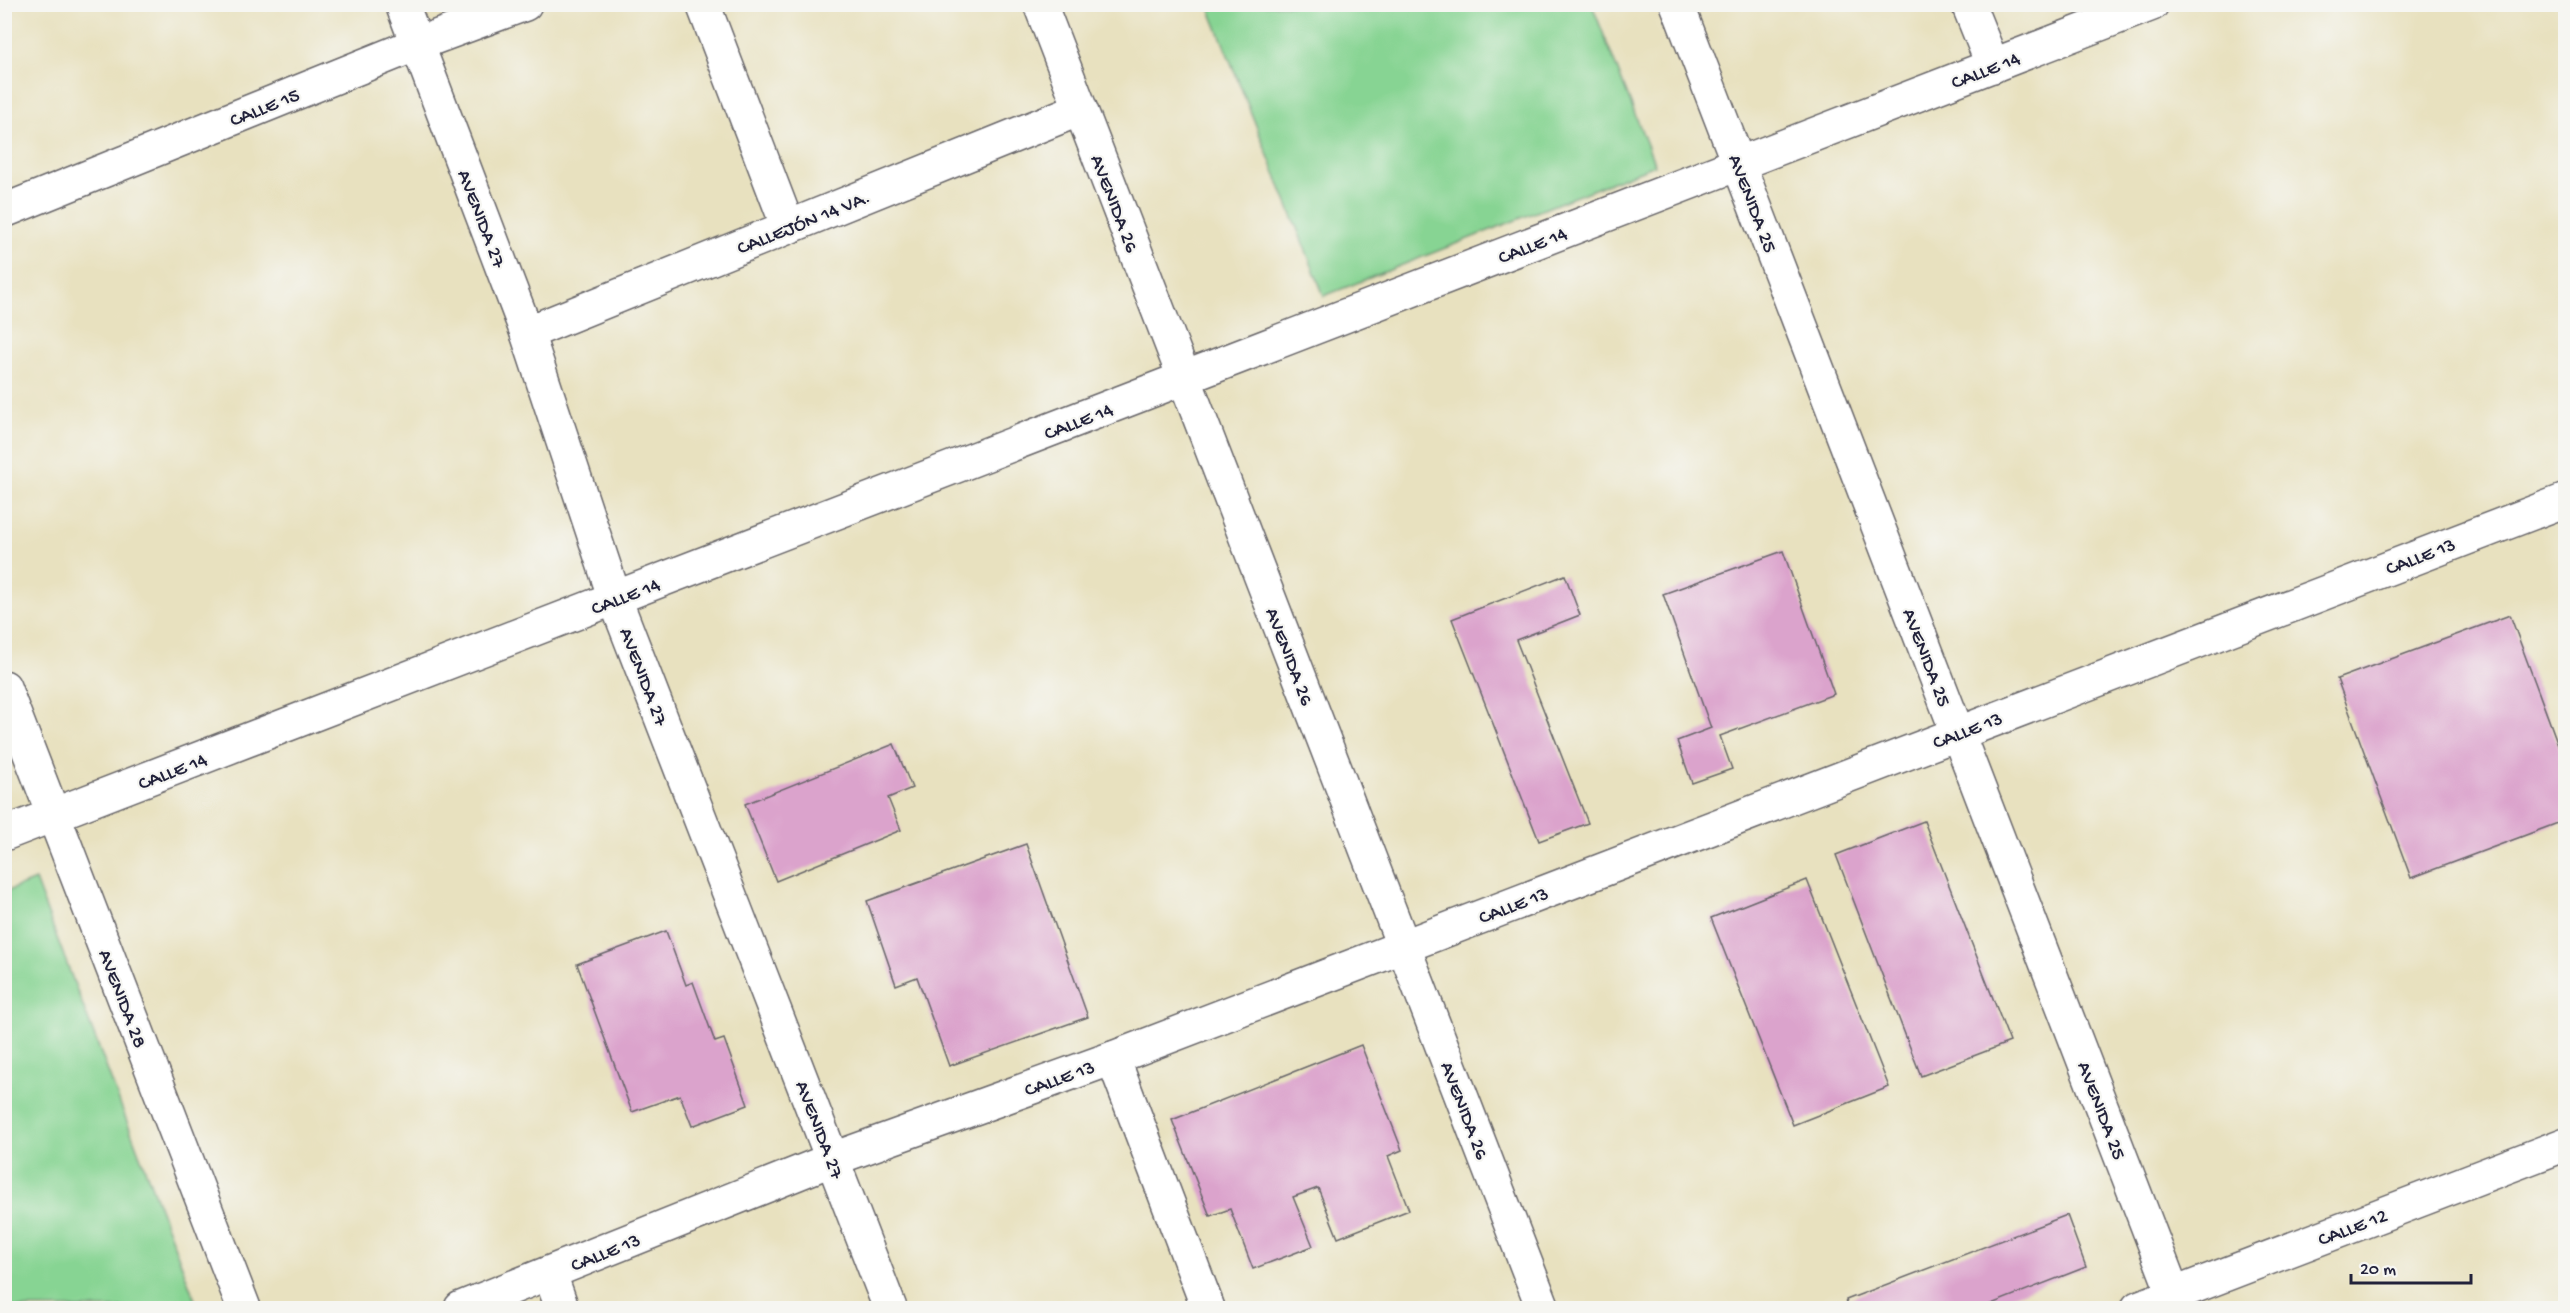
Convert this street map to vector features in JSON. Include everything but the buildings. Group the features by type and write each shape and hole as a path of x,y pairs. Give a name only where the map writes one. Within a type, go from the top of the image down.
{"street":[{"name":"AVENIDA 27","path":"402,4 527,333 615,599 890,1308"},
{"name":"CALLE 15","path":"4,211 417,44 525,4"},
{"path":"703,4 788,227"},
{"name":"AVENIDA 26","path":"1040,4 1543,1308"},
{"name":"AVENIDA 25","path":"1677,4 2176,1302"},
{"path":"1968,4 1993,66"},
{"name":"CALLE 14","path":"4,834 2152,4"},
{"name":"CALLEJÓN 14 VA.","path":"527,333 1080,109"},
{"name":"CALLE 13","path":"461,1308 832,1159 1113,1058 2565,500"},
{"name":"AVENIDA 28","path":"4,687 244,1308"},
{"path":"1113,1058 1208,1308"},
{"name":"CALLE 12","path":"2138,1308 2176,1302 2565,1144"},
{"path":"550,1274 562,1308"}],"green space":[{"path":"1208,5 1592,5 1655,165 1324,296"},
{"path":"35,880 198,1308 5,1308 5,892"}]}
